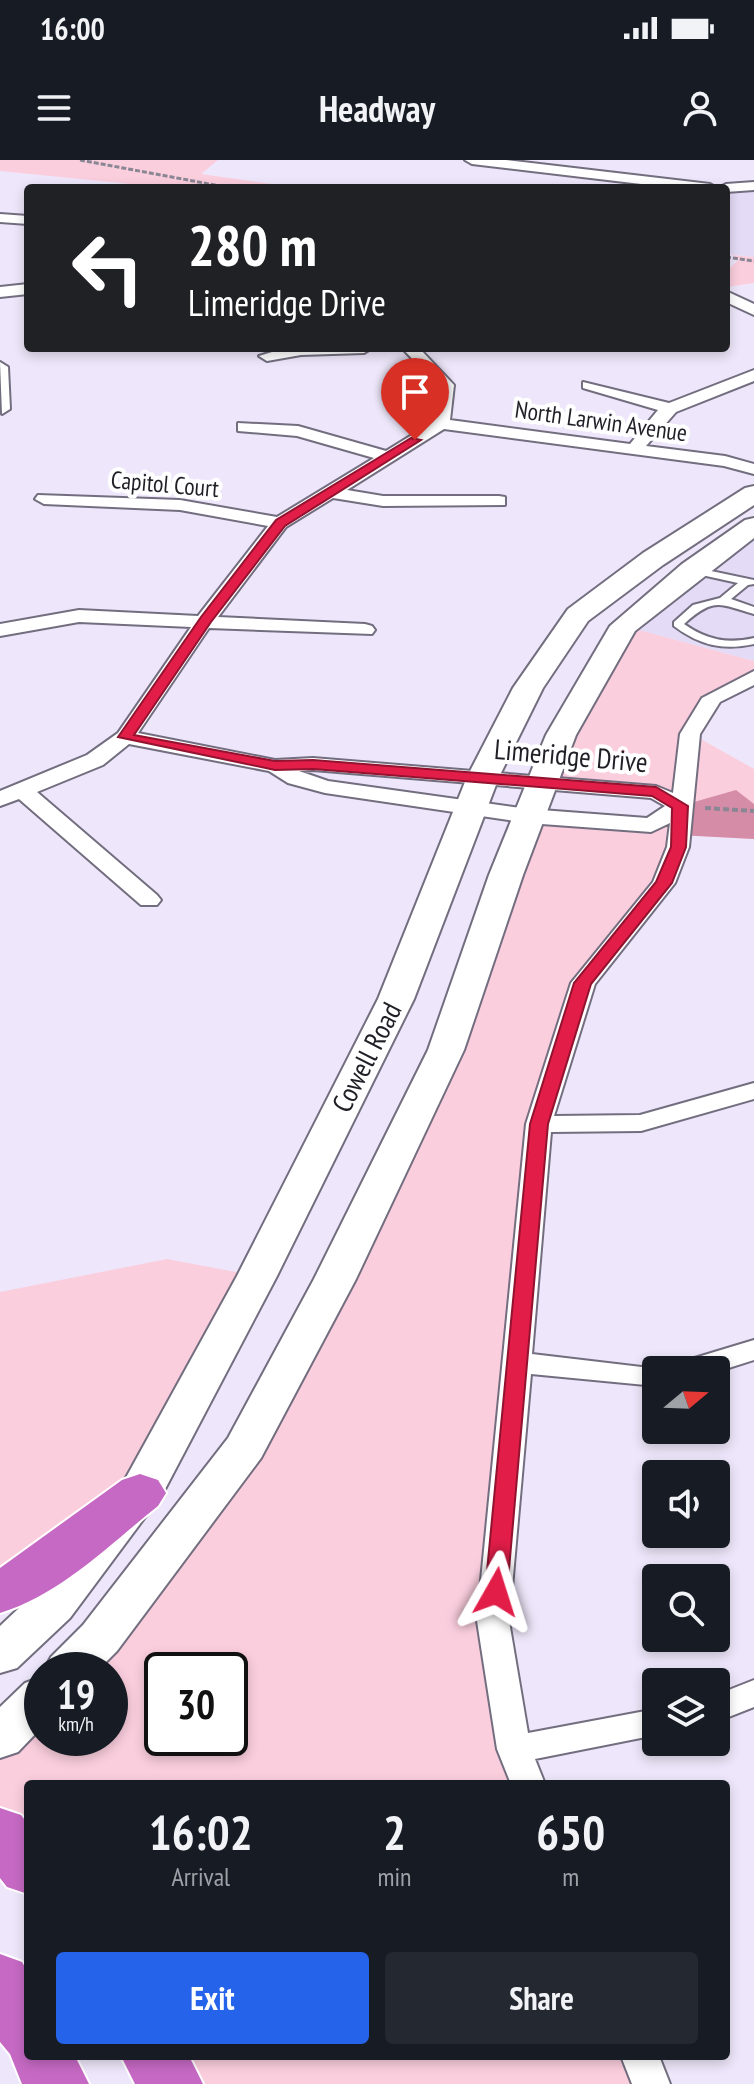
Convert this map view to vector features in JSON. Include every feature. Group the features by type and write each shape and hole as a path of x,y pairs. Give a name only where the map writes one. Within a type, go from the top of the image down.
{"highway":[{"path":"0,1593 34,1574 140,1493"},
{"path":"0,1832 24,1864"},
{"path":"0,1981 24,2025"},
{"path":"43,2060 56,2084"},
{"path":"155,2060 170,2084"}],"street":[{"path":"472,160 676,184"},
{"path":"730,188 754,186"},
{"path":"0,218 24,220"},
{"path":"0,292 24,289"},
{"path":"730,298 754,310"},
{"path":"267,356 290,352"},
{"path":"0,799 24,792 95,760 125,737 206,619 280,523 441,424 446,385 414,352"},
{"path":"0,367 2,409"},
{"path":"635,449 653,423 670,408 754,375"},
{"path":"589,385 670,408"},
{"name":"North Larwin Avenue","path":"441,424 725,461 754,469"},
{"path":"244,427 298,431 389,457"},
{"path":"330,492 383,501 499,501"},
{"name":"Cowell Road","path":"0,1655 53,1605 140,1493 257,1276 396,999 477,792 528,688 578,615 653,559 754,494"},
{"name":"Capitol Court","path":"44,499 180,505 280,523"},
{"path":"86,1652 100,1638 252,1433 335,1279 446,1050 535,799 561,735 624,626 692,570 754,526"},
{"path":"0,630 79,616 206,619 365,630"},
{"path":"526,1780 514,1749 493,1621 539,1124 583,983 664,883 678,847 690,734 712,698 754,677"},
{"name":"Limeridge Drive","path":"125,737 275,766 313,764 535,799 651,825 680,806 656,792 535,799 477,792 325,787 296,778 275,766"},
{"path":"24,792 149,900"},
{"path":"539,1124 641,1123 754,1091"},
{"path":"730,1357 754,1350"},
{"path":"518,1363 642,1375"},
{"path":"730,1703 754,1693"},
{"path":"0,1738 24,1714"},
{"path":"514,1749 642,1725"},
{"path":"642,2060 651,2084"}],"lane":[{"path":"692,570 750,582"},
{"path":"750,582 724,600 697,607 678,624 697,639 729,647 754,641"},
{"path":"724,600 754,611"}],"path":[{"path":"80,160 209,184"},
{"path":"730,258 754,261"},
{"path":"680,806 754,811"}],"shaded area":[{"path":"0,160 218,160 201,174 272,184 130,184 0,171"},
{"path":"754,186 754,257 730,254 730,188"},
{"path":"731,255 754,257 754,283 730,286 730,268 739,259"},
{"path":"754,526 754,661 624,626"},
{"path":"624,626 754,661 754,677 712,698 690,733 754,769 754,839 678,835 678,847 583,983 539,1124 493,1621 527,1780 24,1780 24,1864 0,1832 0,1738 24,1714 24,1756 128,1756 128,1652 86,1652 100,1638 335,1279 528,816 651,825 679,807 656,792 541,781"},
{"path":"736,790 754,804 754,839 678,835 680,806"},
{"path":"167,1259 257,1276 140,1493 0,1593 0,1292"},
{"path":"155,2060 642,2060 651,2084 170,2084"}],"route":[{"path":"415,440 280,523 206,619 125,737 275,766 313,764 656,792 680,806 678,847 664,883 583,983 539,1124 496,1592"}]}
